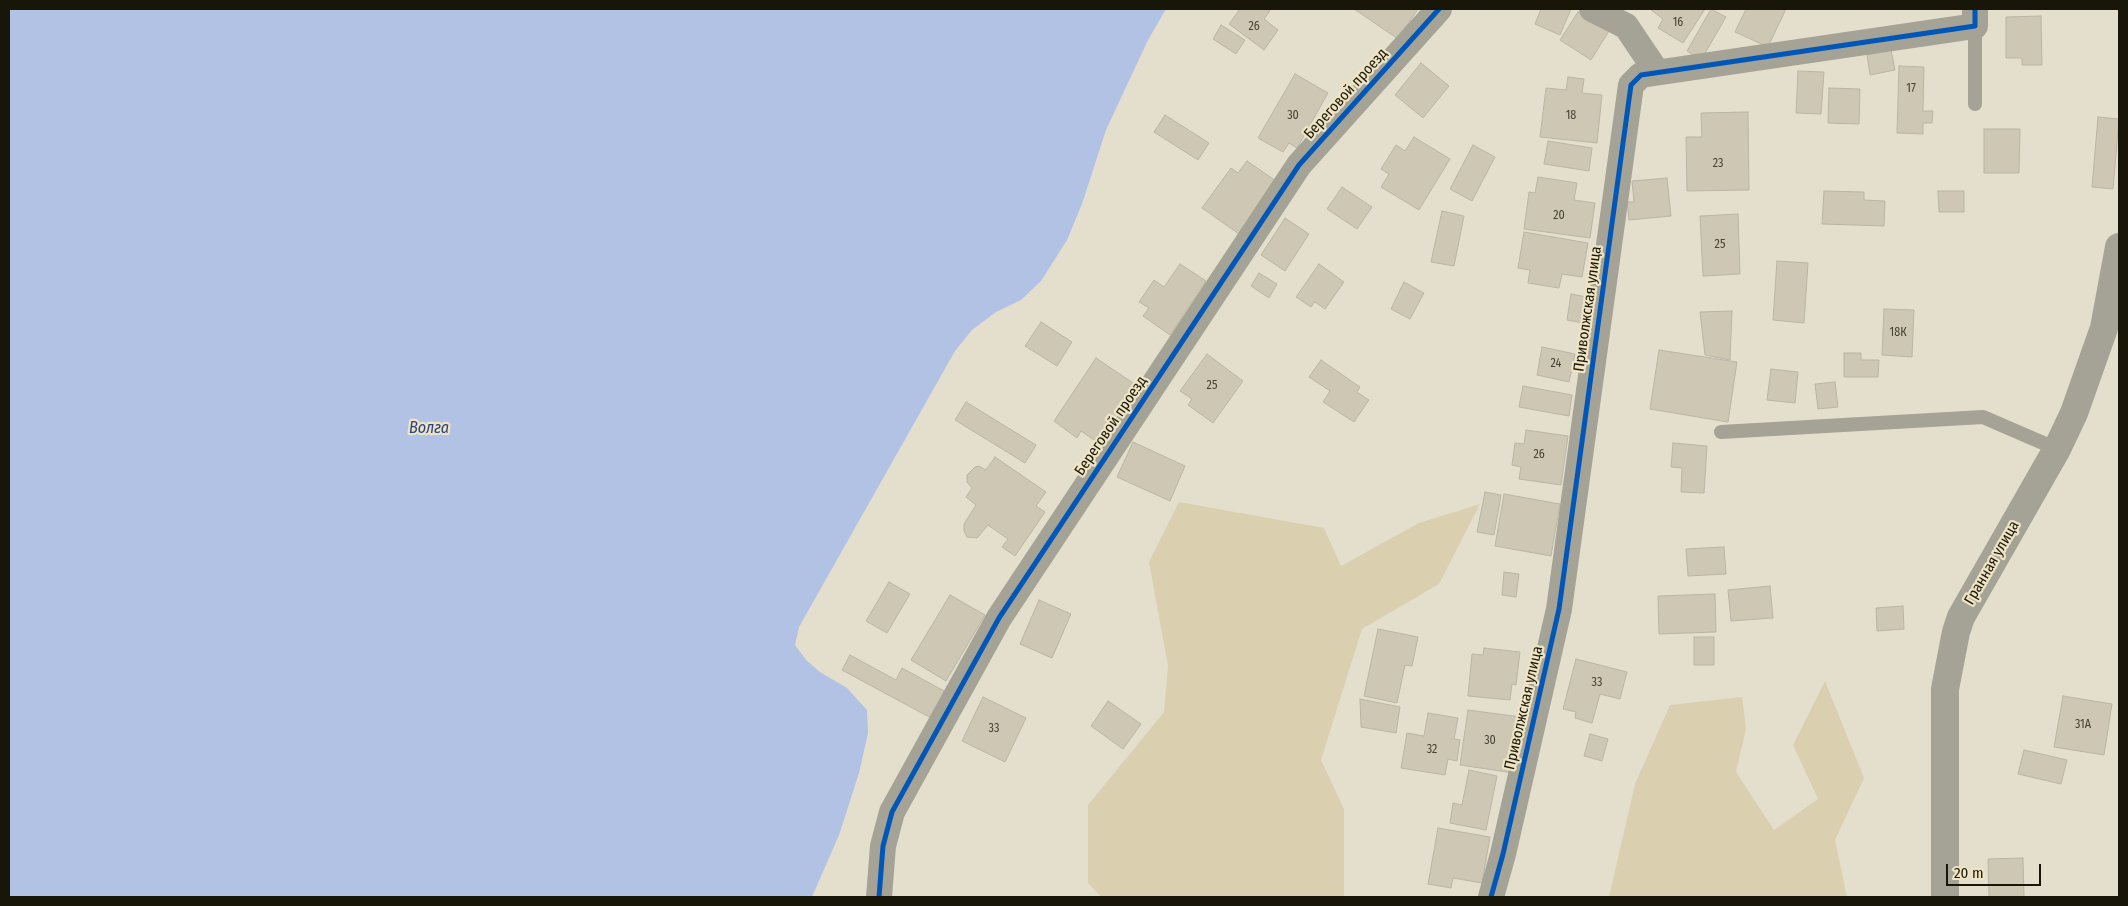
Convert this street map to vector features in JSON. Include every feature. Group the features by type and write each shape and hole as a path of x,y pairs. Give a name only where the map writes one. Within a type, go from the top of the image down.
{"street":[{"name":"Береговой проезд","path":"879,897 883,846 892,812 999,618 1300,165 1439,9"},
{"path":"1592,9 1626,26 1657,72"},
{"name":"Приволжская улица","path":"1491,897 1503,854 1559,609 1631,85 1641,75 1975,18"},
{"name":"Гранная улица","path":"1945,897 1945,689 1956,632 1961,617 2057,449 2074,413 2104,328 2119,247"}],"lane":[{"path":"1975,18 1975,104"},
{"path":"1721,432 1982,417 2057,449"}],"shaded area":[{"path":"1179,502 1324,528 1341,566 1419,523 1480,504 1439,584 1362,629 1321,760 1344,809 1344,897 1101,897 1088,883 1088,805 1164,712 1168,666 1149,562"},
{"path":"1825,681 1864,778 1835,840 1847,897 1609,897 1635,784 1670,705 1742,697 1746,729 1736,772 1774,830 1818,799 1793,745"}],"water":[{"name":"Волга","path":"9,9 1166,9 1148,40 1106,130 1082,204 1067,240 1041,281 1021,300 996,312 972,330 955,351 799,627 795,645 806,660 820,672 847,688 867,710 868,733 859,773 839,835 812,897 9,897"}],"building":[{"path":"1240,9 1267,9 1270,11 1264,19 1278,30 1264,50 1229,24"},
{"path":"1354,9 1418,9 1398,39"},
{"path":"1541,9 1571,9 1560,35 1535,24"},
{"path":"1650,9 1705,9 1683,43 1658,28 1663,19"},
{"path":"1711,9 1726,17 1701,60 1687,51"},
{"path":"1746,9 1786,9 1768,47 1735,32"},
{"path":"1578,12 1609,31 1591,60 1560,40"},
{"path":"2041,16 2042,65 2022,65 2022,58 2006,58 2006,17"},
{"path":"1221,25 1245,40 1236,54 1213,39"},
{"path":"1891,50 1895,70 1870,75 1867,55"},
{"path":"1421,63 1449,86 1423,118 1395,95"},
{"path":"1899,66 1924,67 1923,111 1933,111 1932,123 1923,123 1923,134 1897,133"},
{"path":"1798,71 1824,72 1821,114 1796,113"},
{"path":"1295,74 1328,93 1297,148 1289,143 1283,152 1258,138"},
{"path":"1568,77 1584,79 1582,93 1602,95 1597,143 1540,137 1546,88 1566,90"},
{"path":"1829,88 1860,89 1859,124 1828,123"},
{"path":"1748,112 1749,190 1687,191 1686,137 1702,137 1701,113"},
{"path":"1165,115 1209,143 1198,160 1154,132"},
{"path":"2098,117 2119,119 2113,189 2092,187"},
{"path":"1984,129 2020,129 2019,173 1984,173"},
{"path":"1414,137 1450,159 1419,210 1381,187 1389,174 1381,169 1396,145 1405,151"},
{"path":"1548,141 1592,148 1589,171 1544,164"},
{"path":"1473,145 1495,157 1472,201 1450,189"},
{"path":"1247,161 1276,181 1239,234 1202,208 1231,168 1238,173"},
{"path":"1538,177 1577,183 1574,200 1595,203 1590,238 1524,229 1529,192 1535,193"},
{"path":"1667,178 1671,216 1629,220 1627,202 1634,202 1632,181"},
{"path":"1342,187 1372,207 1357,229 1327,209"},
{"path":"1824,191 1864,192 1864,200 1885,201 1884,226 1822,224"},
{"path":"1938,191 1964,191 1964,212 1939,212"},
{"path":"1442,211 1464,216 1454,266 1431,262"},
{"path":"1738,214 1740,274 1703,276 1700,216"},
{"path":"1285,218 1309,234 1285,271 1261,255"},
{"path":"1524,232 1588,243 1582,277 1562,274 1559,288 1528,283 1530,270 1518,268"},
{"path":"1777,261 1808,263 1804,323 1773,320"},
{"path":"1180,264 1206,281 1170,335 1143,316 1149,308 1139,302 1154,280 1164,287"},
{"path":"1319,264 1344,282 1325,309 1315,302 1311,307 1296,297"},
{"path":"1259,273 1277,284 1269,298 1251,286"},
{"path":"1404,282 1424,293 1410,319 1391,309"},
{"path":"1571,294 1587,297 1583,323 1567,320"},
{"path":"1884,309 1914,310 1912,357 1882,355"},
{"path":"1732,311 1730,360 1705,355 1700,312"},
{"path":"1041,322 1072,342 1057,366 1025,346"},
{"path":"1542,347 1575,354 1569,382 1537,375"},
{"path":"1659,350 1737,362 1728,422 1650,409"},
{"path":"1844,353 1861,353 1861,360 1879,360 1878,377 1844,377"},
{"path":"1207,354 1243,381 1213,423 1188,405 1192,399 1180,391"},
{"path":"1096,358 1136,385 1097,442 1081,431 1077,438 1054,421"},
{"path":"1321,360 1360,387 1357,392 1369,400 1354,422 1323,402 1330,391 1309,377"},
{"path":"1771,369 1798,372 1795,403 1767,400"},
{"path":"1835,382 1838,407 1818,409 1815,384"},
{"path":"1523,386 1572,395 1569,416 1519,407"},
{"path":"966,402 1036,445 1025,463 955,420"},
{"path":"1526,430 1568,436 1561,485 1519,479 1521,467 1512,465 1515,443 1524,444"},
{"path":"1133,442 1185,466 1170,501 1117,477"},
{"path":"1673,443 1707,446 1704,493 1681,492 1682,468 1671,467"},
{"path":"995,457 1046,492 1036,506 1045,512 1015,556 1002,547 1008,539 988,525 977,538 967,537 964,531 964,524 976,505 966,497 972,488 967,482 967,475 975,467 979,466 986,470"},
{"path":"1485,492 1501,495 1494,535 1477,532"},
{"path":"1504,494 1560,504 1551,556 1495,546"},
{"path":"1724,547 1726,574 1688,576 1686,549"},
{"path":"1504,572 1519,574 1516,597 1502,595"},
{"path":"889,582 910,594 887,633 866,621"},
{"path":"1770,586 1773,618 1731,621 1728,590"},
{"path":"1715,594 1716,632 1659,634 1658,596"},
{"path":"950,595 985,615 946,681 911,660"},
{"path":"1039,600 1071,614 1052,658 1020,644"},
{"path":"1903,606 1904,629 1877,631 1876,608"},
{"path":"1378,629 1418,637 1412,666 1405,665 1397,703 1364,696"},
{"path":"1694,637 1714,637 1714,665 1694,665"},
{"path":"1484,648 1520,652 1516,685 1512,684 1510,700 1468,696 1472,654 1483,655"},
{"path":"850,655 896,680 902,668 946,692 931,718 842,670"},
{"path":"1576,659 1627,672 1620,699 1600,694 1592,723 1575,718 1576,712 1563,709"},
{"path":"2063,696 2112,704 2104,755 2054,747"},
{"path":"983,697 1026,718 1005,762 962,741"},
{"path":"1360,699 1400,707 1396,733 1361,727"},
{"path":"1108,701 1141,724 1123,749 1091,726"},
{"path":"1468,710 1521,717 1514,773 1460,765"},
{"path":"1428,713 1458,718 1454,739 1460,740 1457,761 1448,759 1445,775 1401,768 1407,733 1424,736"},
{"path":"1590,734 1608,739 1602,761 1584,756"},
{"path":"2024,750 2067,760 2061,784 2018,774"},
{"path":"1469,770 1497,776 1486,830 1450,823 1453,803 1462,805"},
{"path":"1438,828 1490,837 1482,883 1453,878 1451,888 1428,884"},
{"path":"2023,858 2024,897 1989,897 1988,859"}],"cycle path":[{"path":"879,897 883,846 892,812 999,618 1299,165 1439,9"},
{"path":"1491,897 1503,854 1559,609 1631,85 1641,75 1975,26 1975,9"}]}
